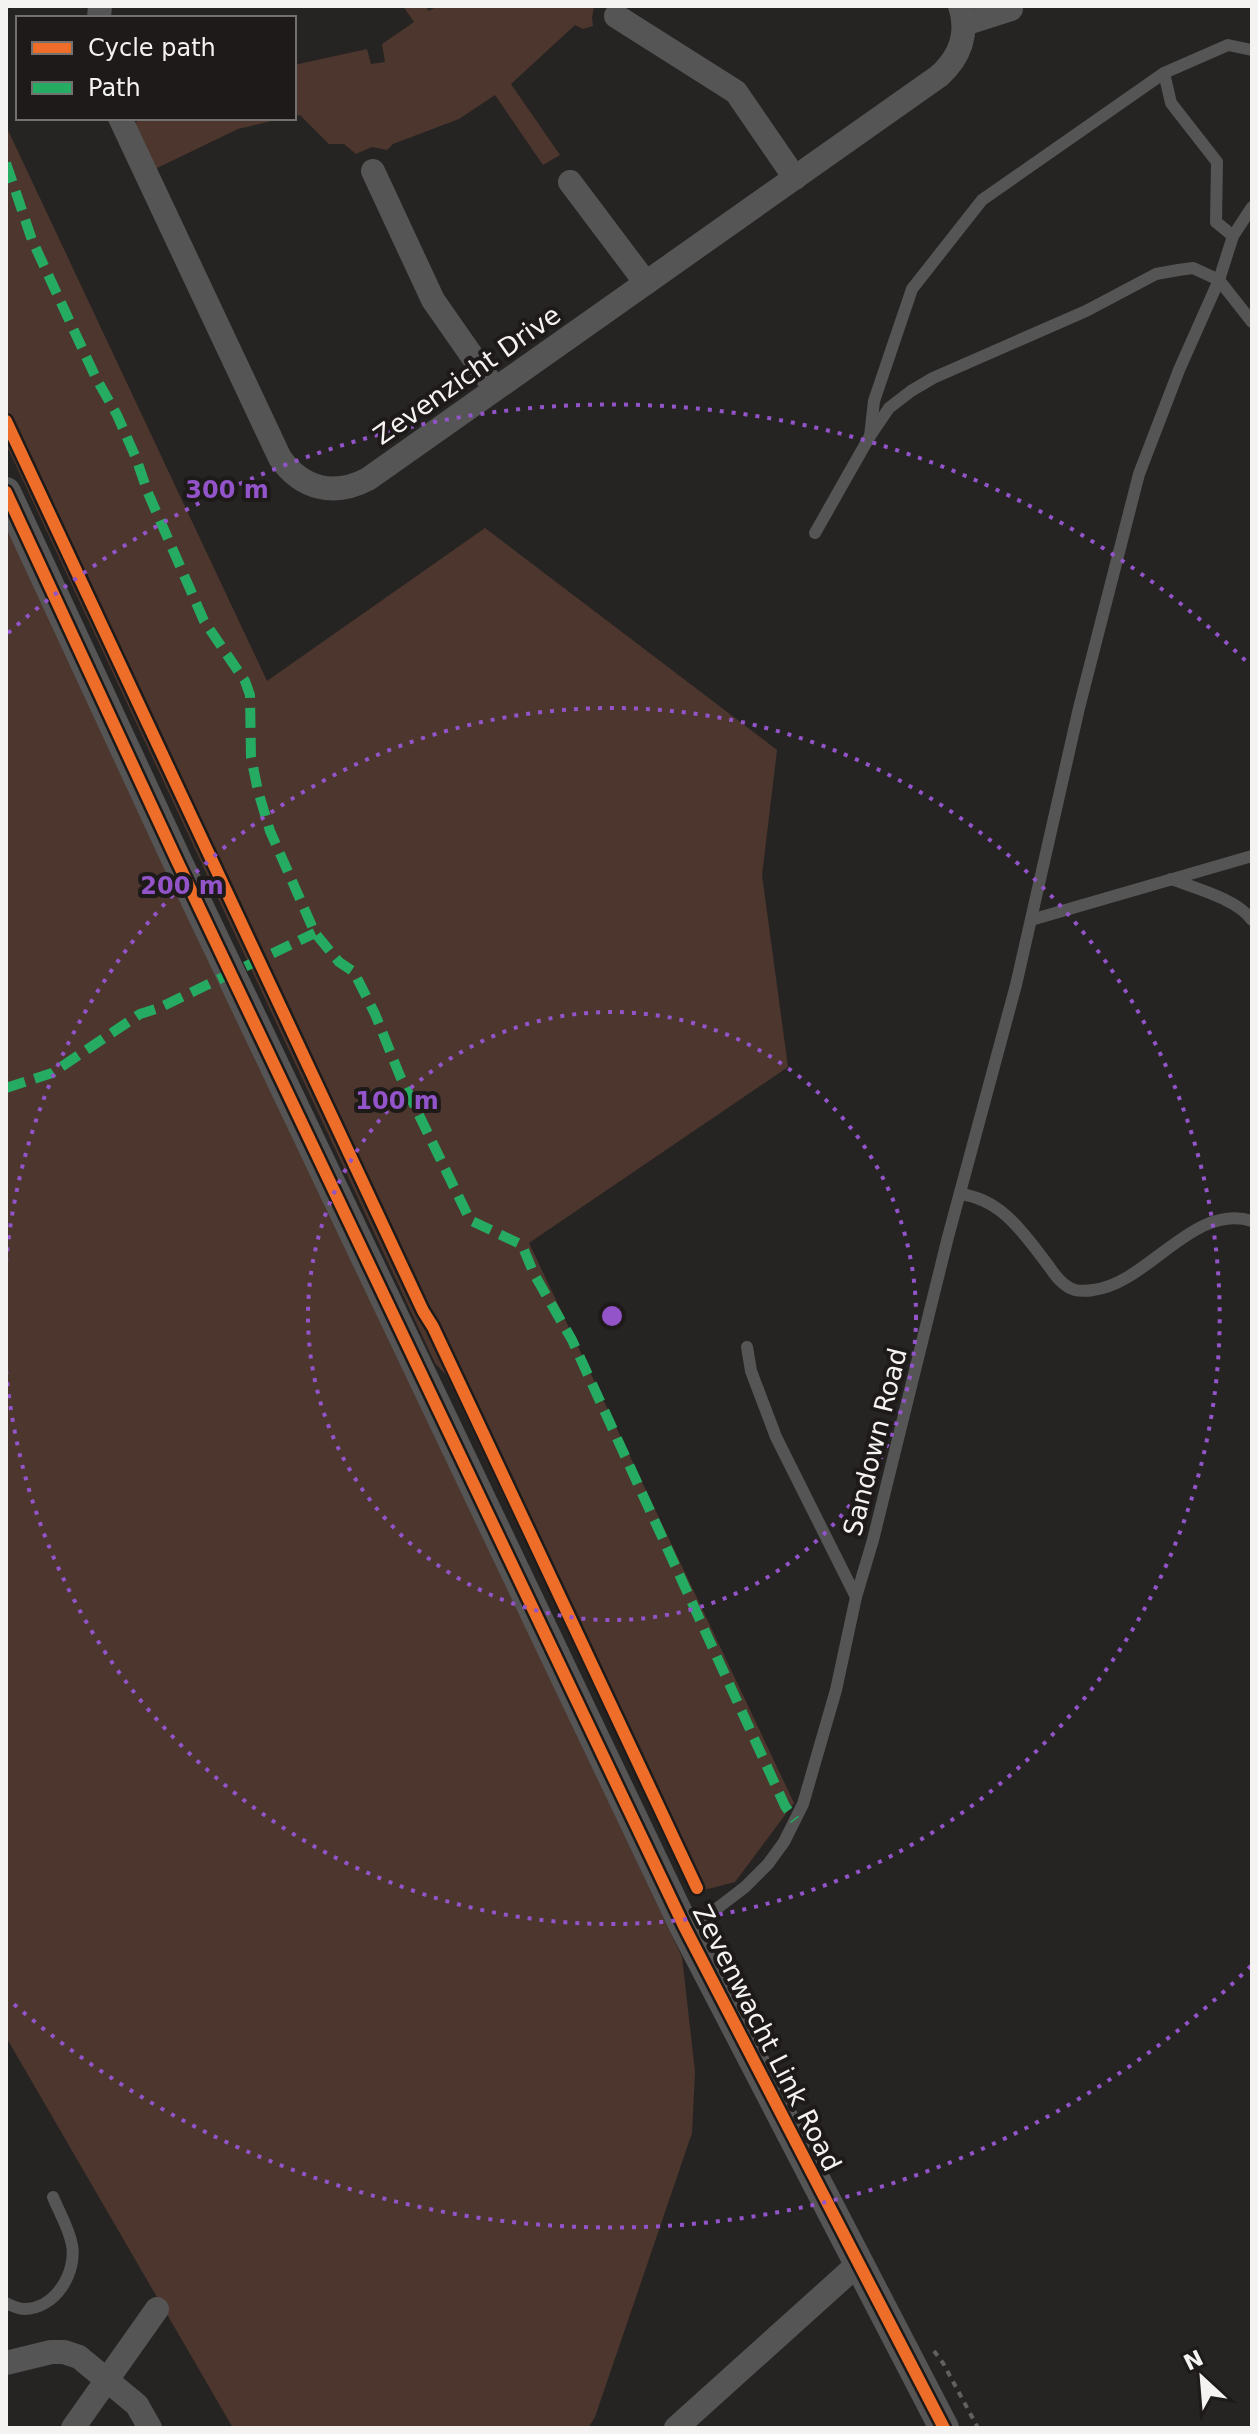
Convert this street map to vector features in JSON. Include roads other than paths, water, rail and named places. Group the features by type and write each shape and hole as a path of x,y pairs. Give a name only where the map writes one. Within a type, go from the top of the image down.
{"street":[{"name":"Zevenzicht Drive","path":"121,120 280,458 296,476 318,488 344,489 368,479 939,76 955,58 960,47 962,15 1011,9"},
{"path":"616,16 736,92 795,178"},
{"path":"373,171 433,300 495,389"},
{"path":"570,182 646,283"},
{"name":"Zevenwacht Link Road","path":"6,492 198,904 684,1926 944,2428"},
{"path":"676,2428 858,2264"},
{"path":"73,2428 157,2309"},
{"path":"6,2363 51,2352 79,2357 137,2405 150,2428"}],"lane":[{"path":"870,436 874,401 912,289 982,200 1164,73 1228,45 1252,50"},
{"path":"1164,73 1171,103 1217,162 1216,222 1233,236"},
{"name":"Sandown Road","path":"684,1926 715,1910 768,1864 784,1842 803,1804 836,1690 856,1597 1031,920 1079,708 1139,474 1179,370 1219,280 1233,236 1252,207"},
{"path":"815,533 889,408 933,378 1086,311 1156,274 1193,268 1219,280 1252,322"},
{"path":"1031,920 1252,856"},
{"path":"1171,879 1215,895 1247,912 1252,920"},
{"path":"960,1194 976,1196 1004,1212 1060,1282 1075,1290 1095,1290 1113,1284 1203,1226 1222,1218 1239,1217 1252,1221"},
{"path":"747,1347 751,1371 776,1437 856,1597"},
{"path":"6,2303 21,2309 34,2308 55,2296 65,2282 71,2265 71,2242 53,2197"}]}
